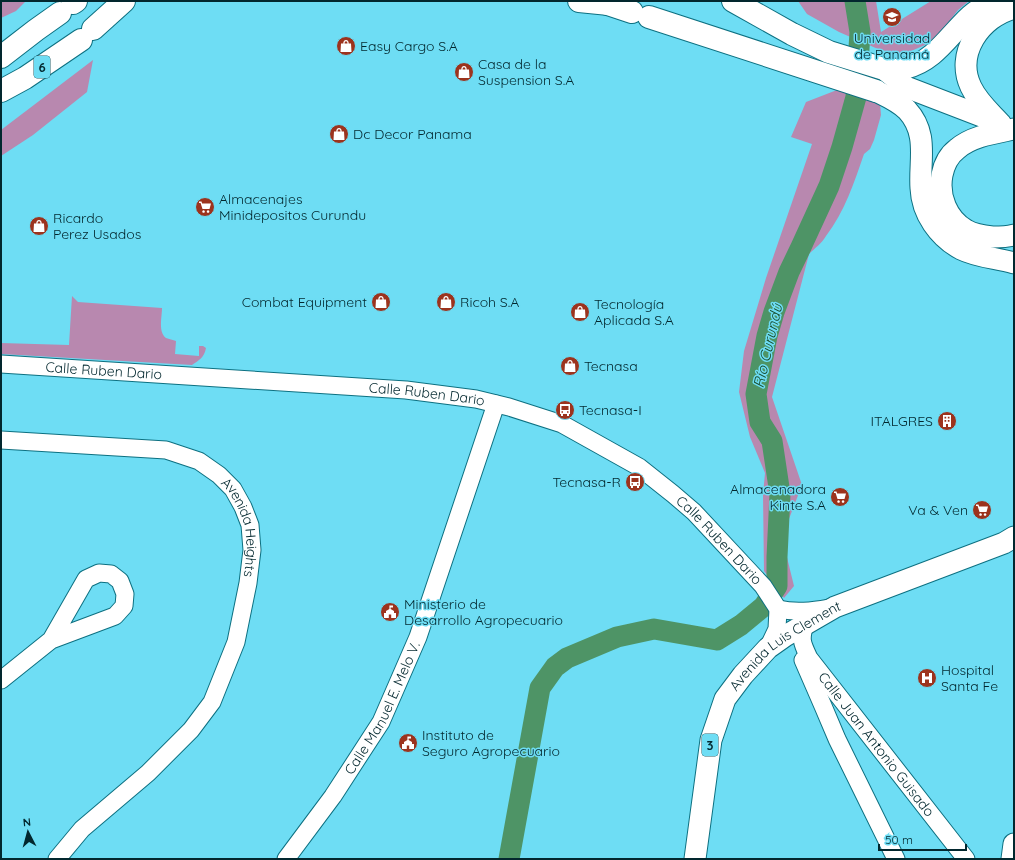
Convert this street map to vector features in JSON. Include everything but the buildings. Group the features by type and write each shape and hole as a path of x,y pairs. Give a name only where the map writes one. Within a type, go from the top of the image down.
{"highway":[{"name":"6","path":"1,91 25,78 87,35 124,1"},
{"path":"579,1 604,3 874,91"},
{"path":"733,1 792,34 829,52 882,69"},
{"name":"6","path":"1,57 70,6"},
{"path":"1,47 36,30"},
{"path":"1,107 25,78"}],"main road":[{"path":"882,69 907,68 926,59 936,52 970,16 993,1"},
{"path":"1010,127 981,103 971,87 966,70 970,44 980,29 994,17 1014,8"},
{"path":"882,69 906,87 1010,127"},
{"path":"874,91 906,87"},
{"path":"874,91 894,100 904,107 917,126 921,143 921,194 927,214 939,231 949,241 962,249 1014,263"},
{"path":"1010,127 970,140 956,149 946,163 942,174 940,188 948,211 953,219 966,230 982,236 991,237 1014,235"},
{"name":"Avenida Luis Clement","path":"695,859 711,740 725,699 743,675 773,644 835,607 1011,541"},
{"path":"1012,859 1014,844"}],"street":[{"name":"Calle Ruben Dario","path":"1,364 406,390 476,399 508,407 562,424 639,467 694,512 763,586 777,607"},
{"name":"Calle Manuel E. Melo V.","path":"286,859 333,796 381,722 418,637 496,404"},
{"name":"Avenida Heights","path":"1,440 166,450 199,461 233,488 250,525 252,550 248,583 236,642 212,702 191,730 148,773 82,829 56,859"},
{"path":"1,680 51,640 114,616 124,606 126,594 120,581 111,574 99,574 86,579 51,640"},
{"path":"835,607 809,612 787,611 777,607 777,629 773,644 787,641 793,643 798,649 824,706 836,739 896,859"},
{"name":"Calle Juan Antonio Guisado","path":"805,624 802,633 802,643 809,658 966,859"},
{"path":"824,706 827,699 835,695 839,695"}],"shaded area":[{"path":"1,1 26,1 16,11 1,18"},
{"path":"798,1 876,1 881,32 931,1 969,1 958,10 941,32 925,45 902,55 878,49 839,32 807,14"},
{"path":"93,60 87,92 33,135 1,156 1,130"},
{"path":"837,90 880,103 881,115 874,140 870,149 864,154 853,186 839,217 824,239 809,254 772,397 802,485 782,537 794,586 784,598 764,571 763,495 765,473 750,437 739,392 744,351 766,278 812,144 791,137 806,102"},
{"path":"72,296 78,302 162,308 162,332 166,338 176,341 175,354 199,356 199,346 203,346 206,348 204,354 192,365 1,354 1,343 69,345"}],"waterway":[{"name":"Río Curundú","path":"509,859 540,688 555,667 567,658 617,637 654,629 717,640 741,625 764,606 777,586 780,494 772,441 760,422 756,394 767,336 774,312 789,272 829,186 856,97 860,32 855,1"}],"place":[{"name":"Universidad de Panamá","path":"892,17"},
{"name":"Easy Cargo S.A","path":"346,46"},
{"name":"Casa de la Suspension S.A","path":"464,72"},
{"name":"Dc Decor Panama","path":"339,134"},
{"name":"Almacenajes Minidepositos Curundu","path":"205,207"},
{"name":"Ricardo Perez Usados","path":"39,226"},
{"name":"Combat Equipment","path":"381,302"},
{"name":"Ricoh S.A","path":"446,302"},
{"name":"Tecnología Aplicada S.A","path":"580,312"},
{"name":"Tecnasa","path":"570,366"},
{"name":"Tecnasa-I","path":"565,410"},
{"name":"ITALGRES","path":"947,421"},
{"name":"Tecnasa-R","path":"635,482"},
{"name":"Almacenadora Kinte S.A","path":"840,497"},
{"name":"Va & Ven","path":"982,510"},
{"name":"Ministerio de Desarrollo Agropecuario","path":"390,612"},
{"name":"Hospital Santa Fe","path":"927,678"},
{"name":"Instituto de Seguro Agropecuario","path":"408,743"}]}
